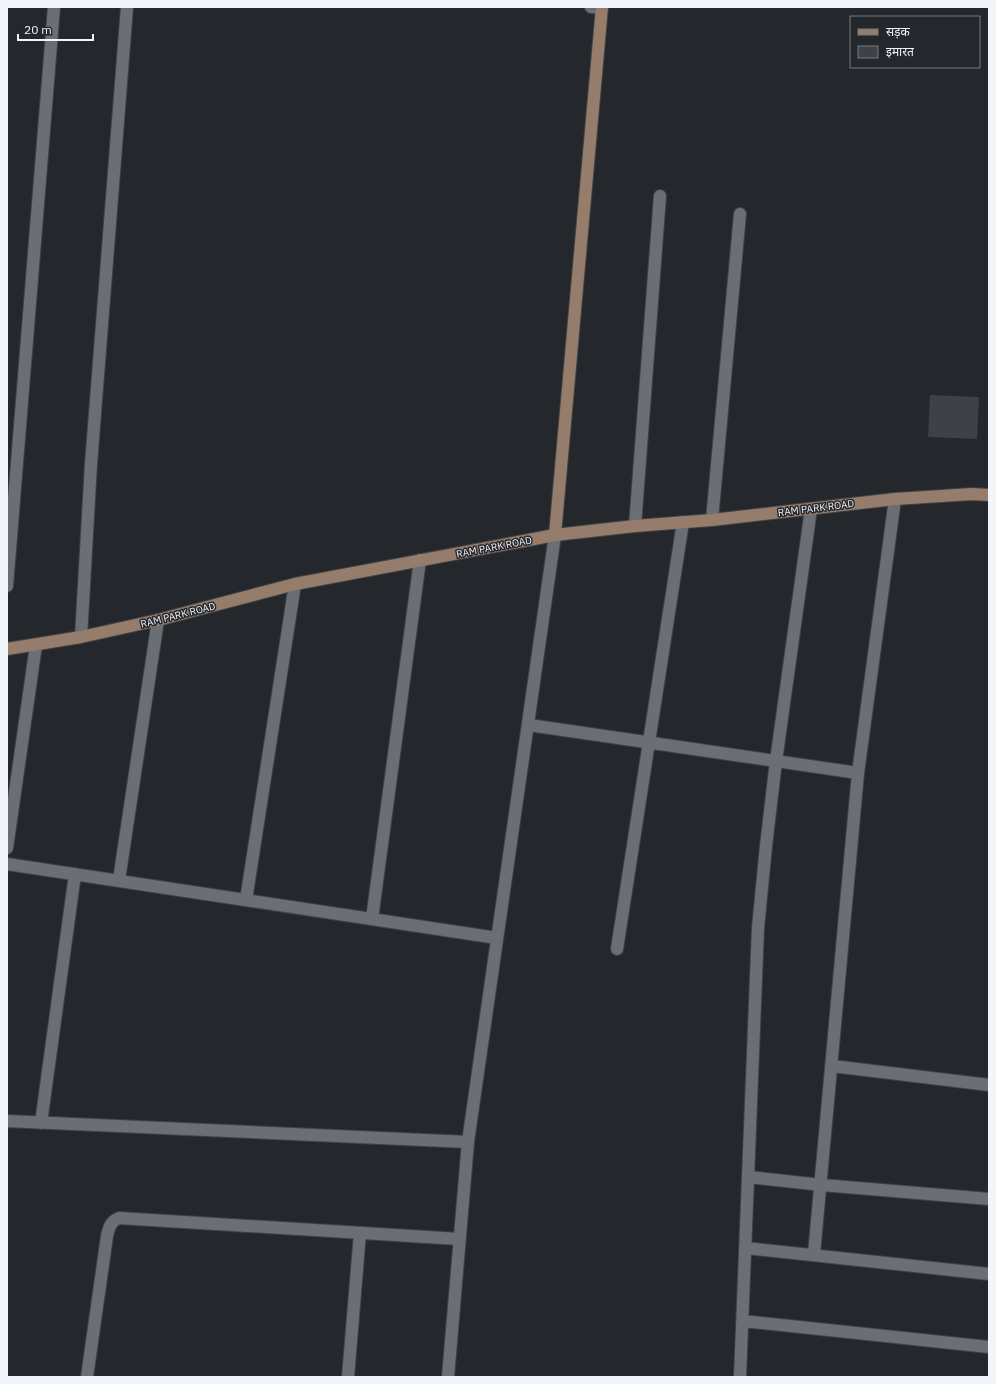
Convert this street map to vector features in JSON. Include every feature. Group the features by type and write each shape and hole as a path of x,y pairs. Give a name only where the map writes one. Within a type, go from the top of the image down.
{"street":[{"path":"7,586 54,7"},
{"path":"81,637 91,464 127,7"},
{"path":"448,1377 468,1142 529,725 555,535 599,7"},
{"path":"635,526 660,196"},
{"path":"712,520 740,214"},
{"name":"RAM PARK ROAD","path":"7,649 81,637 158,620 295,584 555,535 635,526 712,520 895,499 989,494"},
{"path":"814,1254 822,1185 858,773 895,499"},
{"path":"740,1377 758,928 776,761 811,509"},
{"path":"617,949 683,522"},
{"path":"372,919 420,560"},
{"path":"246,900 295,584"},
{"path":"119,880 158,620"},
{"path":"7,848 36,645"},
{"path":"529,725 858,773"},
{"path":"7,864 497,938"},
{"path":"41,1123 75,874"},
{"path":"832,1066 989,1085"},
{"path":"7,1121 468,1142"},
{"path":"749,1176 822,1185 989,1199"},
{"path":"87,1377 107,1236 109,1227 113,1220 119,1218 459,1238"},
{"path":"348,1377 360,1233"},
{"path":"746,1248 814,1254 989,1274"},
{"path":"743,1321 989,1347"}],"building":[{"path":"930,395 979,397 977,439 928,437"}]}
